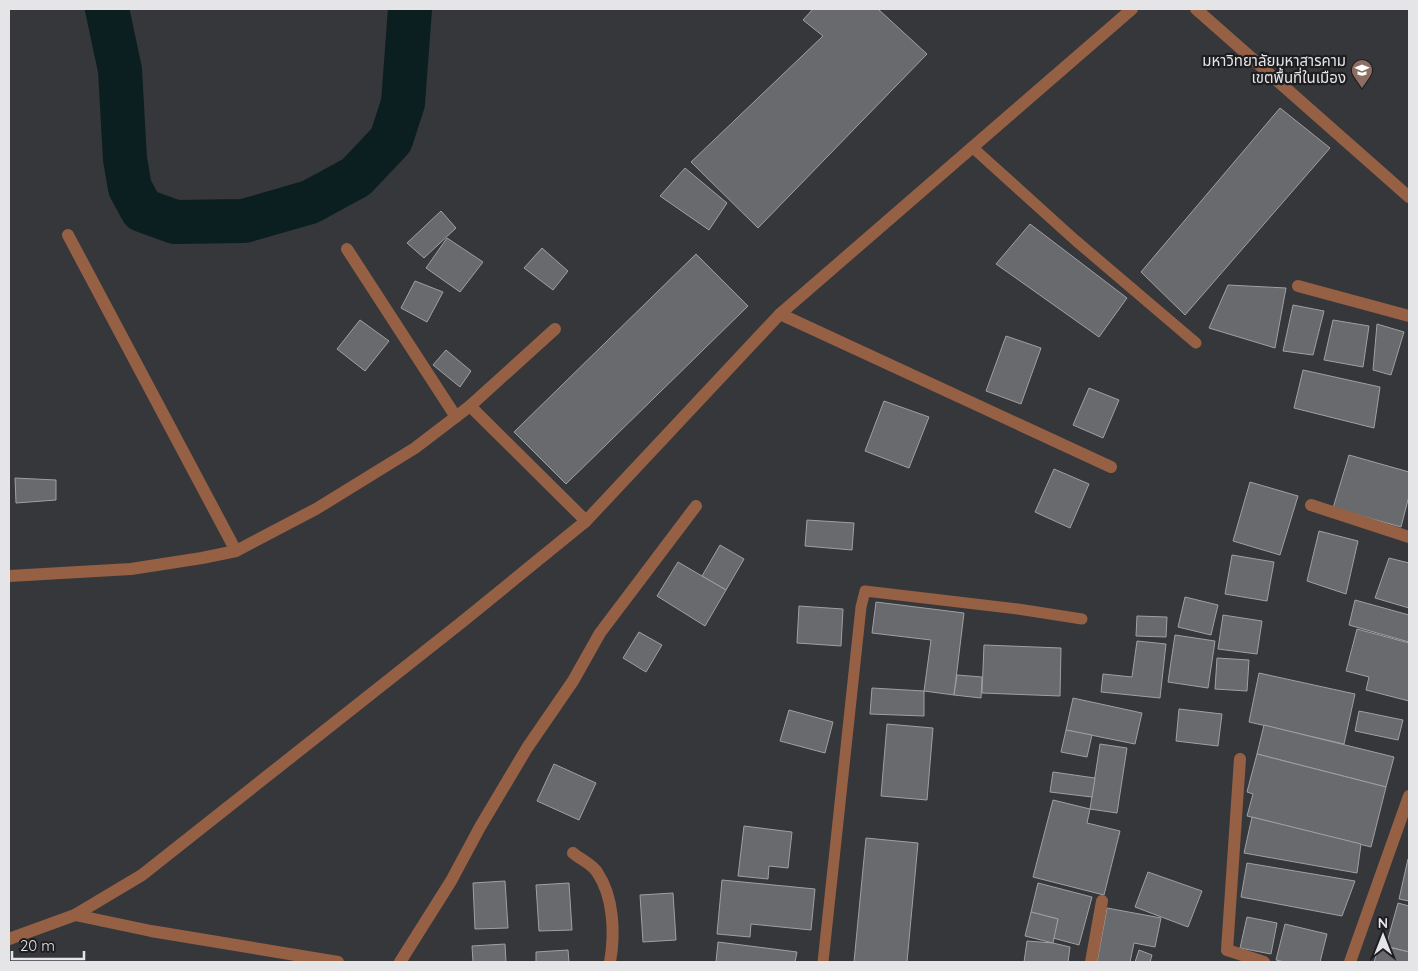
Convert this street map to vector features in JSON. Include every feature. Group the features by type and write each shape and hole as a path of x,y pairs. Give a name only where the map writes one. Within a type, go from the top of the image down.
{"street":[{"path":"9,939 75,914 142,875 462,622 586,521 780,314 1132,9"},
{"path":"1196,9 1409,197"},
{"path":"68,235 236,551"},
{"path":"347,249 456,417"},
{"path":"1298,286 1409,316"},
{"path":"780,314 1111,466"},
{"path":"9,576 131,569 236,551 316,509 415,448 470,406 555,329"},
{"path":"470,406 586,521"},
{"path":"1311,505 1409,537"},
{"path":"400,962 452,881 480,827 528,748 573,681 600,633 696,506"},
{"path":"1240,759 1227,950 1264,962"},
{"path":"1350,962 1409,796"},
{"path":"573,853 596,870 605,887 612,917 610,962"},
{"path":"1091,962 1102,901"},
{"path":"75,914 151,931 338,962"}],"lane":[{"path":"972,147 1075,240 1196,343"},
{"path":"823,962 859,627 865,591 1082,619"}],"building":[{"path":"813,9 878,9 927,54 758,228 691,162 823,36 803,20"},
{"path":"1280,108 1330,148 1185,315 1141,272"},
{"path":"685,168 727,203 709,230 660,196"},
{"path":"441,211 456,228 424,258 407,243"},
{"path":"1030,224 1127,298 1099,337 996,264"},
{"path":"447,238 483,262 460,292 426,268"},
{"path":"542,248 568,271 553,290 524,268"},
{"path":"696,254 748,306 566,484 514,432"},
{"path":"415,281 443,292 427,322 401,308"},
{"path":"1228,285 1286,288 1275,348 1209,328"},
{"path":"1293,305 1324,311 1313,355 1283,351"},
{"path":"360,320 389,341 365,371 337,349"},
{"path":"1333,320 1369,326 1363,367 1324,360"},
{"path":"1377,324 1404,332 1391,375 1373,370"},
{"path":"1006,336 1041,348 1021,404 986,391"},
{"path":"446,350 471,371 460,387 433,365"},
{"path":"1303,370 1380,387 1374,428 1294,408"},
{"path":"1089,388 1119,400 1103,438 1073,425"},
{"path":"884,401 929,417 909,468 865,451"},
{"path":"1349,455 1409,472 1409,496 1401,527 1333,508"},
{"path":"1054,469 1089,484 1070,528 1035,512"},
{"path":"15,478 56,480 56,500 16,503"},
{"path":"1250,482 1298,496 1280,555 1233,541"},
{"path":"807,520 854,523 852,550 805,546"},
{"path":"1319,531 1358,541 1346,594 1307,581"},
{"path":"720,545 744,559 726,590 702,576"},
{"path":"1232,555 1274,562 1267,601 1225,594"},
{"path":"1389,558 1409,563 1409,608 1375,598"},
{"path":"678,562 726,590 705,626 657,596"},
{"path":"1185,597 1218,605 1211,635 1178,627"},
{"path":"1355,600 1409,615 1409,642 1349,625"},
{"path":"876,602 964,613 954,695 924,691 931,640 872,633"},
{"path":"799,606 843,609 841,646 797,643"},
{"path":"1223,615 1262,621 1257,654 1218,649"},
{"path":"1137,616 1167,617 1166,637 1136,636"},
{"path":"1357,629 1409,643 1409,701 1366,690 1369,677 1346,671"},
{"path":"639,632 662,645 646,672 623,658"},
{"path":"1175,635 1215,641 1208,688 1168,682"},
{"path":"1137,641 1166,644 1160,698 1101,692 1103,674 1132,677"},
{"path":"984,645 1061,648 1060,696 982,693"},
{"path":"1217,658 1249,660 1247,691 1215,689"},
{"path":"1259,673 1355,694 1344,744 1249,722"},
{"path":"957,675 982,677 981,698 954,695"},
{"path":"872,688 924,691 924,716 870,714"},
{"path":"1073,698 1142,713 1135,744 1066,730"},
{"path":"1179,709 1222,714 1218,746 1176,741"},
{"path":"789,710 833,722 825,753 780,741"},
{"path":"1359,711 1403,720 1398,740 1355,731"},
{"path":"887,724 933,728 927,800 881,796"},
{"path":"1264,725 1394,757 1386,787 1257,754"},
{"path":"1066,730 1092,735 1087,757 1061,752"},
{"path":"1100,744 1127,748 1117,813 1090,809"},
{"path":"1257,754 1386,787 1371,847 1247,816 1253,794 1247,792"},
{"path":"554,764 596,783 579,820 537,801"},
{"path":"1053,772 1095,778 1092,797 1050,792"},
{"path":"1053,800 1090,809 1087,823 1120,831 1104,895 1033,877"},
{"path":"1252,817 1361,844 1357,873 1244,853"},
{"path":"744,826 792,832 788,868 769,866 768,879 738,876"},
{"path":"866,838 918,843 907,962 854,962"},
{"path":"1409,859 1409,901 1399,899"},
{"path":"1247,863 1355,881 1342,916 1241,897"},
{"path":"1148,872 1202,891 1188,927 1135,907"},
{"path":"722,880 815,889 811,930 751,924 750,937 717,934"},
{"path":"505,881 508,928 475,929 473,883"},
{"path":"569,883 572,930 539,931 536,885"},
{"path":"1038,883 1092,897 1079,945 1053,938 1058,919 1031,912"},
{"path":"673,893 676,940 643,942 640,895"},
{"path":"1398,903 1409,906 1409,952 1386,946"},
{"path":"1107,908 1161,918 1155,947 1134,943 1130,962 1097,962"},
{"path":"1031,912 1058,919 1053,943 1025,936"},
{"path":"1247,917 1277,923 1271,954 1240,948"},
{"path":"1285,924 1327,934 1320,962 1285,962 1276,960"},
{"path":"1027,941 1053,943 1070,947 1068,962 1024,962"},
{"path":"718,942 797,952 795,962 716,962"},
{"path":"505,944 506,962 473,962 472,946"},
{"path":"1379,945 1409,952 1409,962 1374,962"},
{"path":"568,950 569,962 536,962 536,952"},
{"path":"1139,950 1152,955 1150,962 1135,962"}],"waterway":[{"path":"107,9 120,70 125,159 130,188 142,210 175,222 244,221 310,202 356,177 391,140 403,103 410,9"}],"place":[{"name":"มหาวิทยาลัยมหาสารคาม เขตพื้นที่ในเมือง","path":"1362,89"}]}
